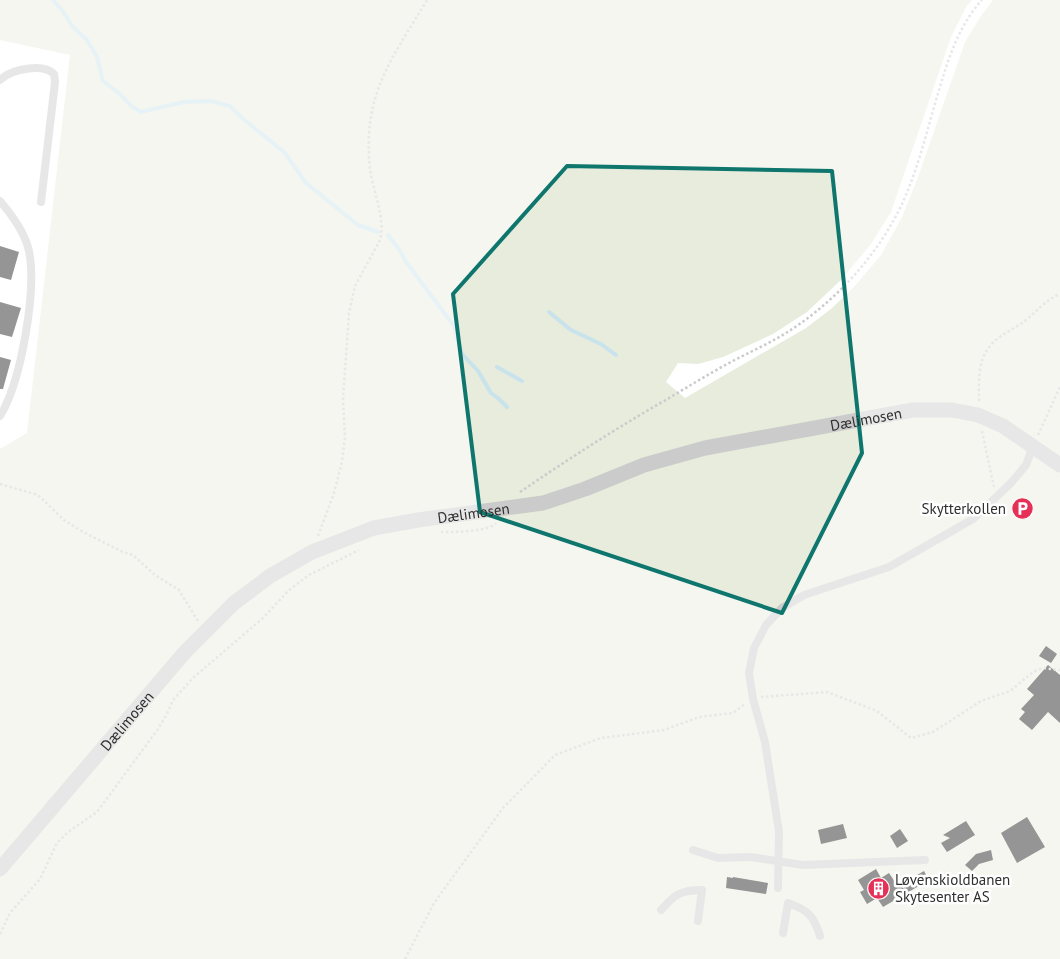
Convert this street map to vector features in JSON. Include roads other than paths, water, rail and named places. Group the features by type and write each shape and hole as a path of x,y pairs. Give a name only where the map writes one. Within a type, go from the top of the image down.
{"street":[{"name":"Dælimosen","path":"0,869 185,652 234,603 270,576 312,552 374,528 543,503 644,466 706,448 913,410 952,410 978,415 1003,426 1060,465"}],"lane":[{"path":"0,80 12,71 22,69 48,70 54,74 55,82 41,202"},
{"path":"0,201 9,211 26,241 31,274 28,312 19,366 1,411"},
{"path":"778,888 779,832 765,742 753,699 749,674 754,648 766,625 782,608 804,595 889,568 973,519 1011,483 1026,465 1034,446"},
{"path":"693,850 718,858 750,857 778,862 819,865 924,860"},
{"path":"661,910 679,893 688,890 702,890 698,921"},
{"path":"783,933 788,903 809,912 816,923 820,936"}],"waterway":[{"path":"53,0 72,26 87,40 97,57 103,81 120,94 131,106 141,112 184,102 211,101 230,106 284,152 306,183 358,225 378,232"},
{"path":"388,235 454,326 462,354 478,371 491,393 507,407"},
{"path":"549,312 571,330 601,344 616,355"},
{"path":"497,367 522,381"}],"place":[{"name":"Skytterkollen","path":"1022,508"},
{"name":"Løvenskioldbanen Skytesenter AS","path":"879,888"}]}
